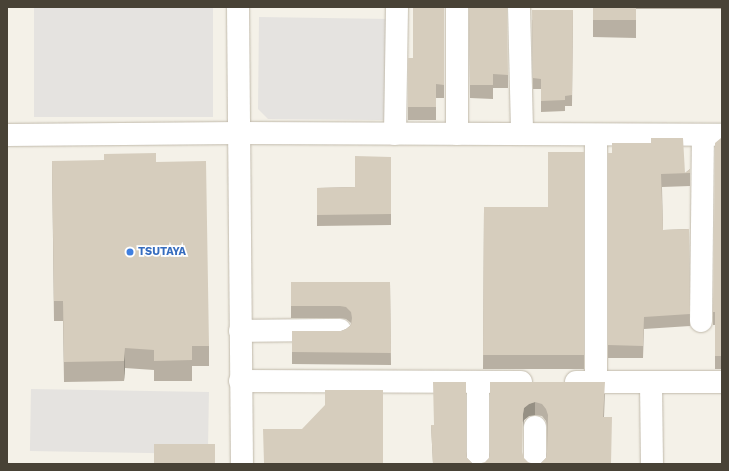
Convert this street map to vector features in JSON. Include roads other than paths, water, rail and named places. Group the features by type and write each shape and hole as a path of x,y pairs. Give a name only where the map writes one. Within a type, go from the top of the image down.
{"street":[{"path":"238,7 240,381 242,464"},
{"path":"396,134 398,7"},
{"path":"457,7 457,134"},
{"path":"519,7 522,134"},
{"path":"7,136 239,133 712,135 701,321"},
{"path":"596,134 596,382"},
{"path":"240,331 340,330"},
{"path":"240,381 722,382"},
{"path":"478,382 478,464"},
{"path":"651,382 652,464"},
{"path":"535,427 535,464"}],"place":[{"name":"TSUTAYA","path":"130,252"}]}
